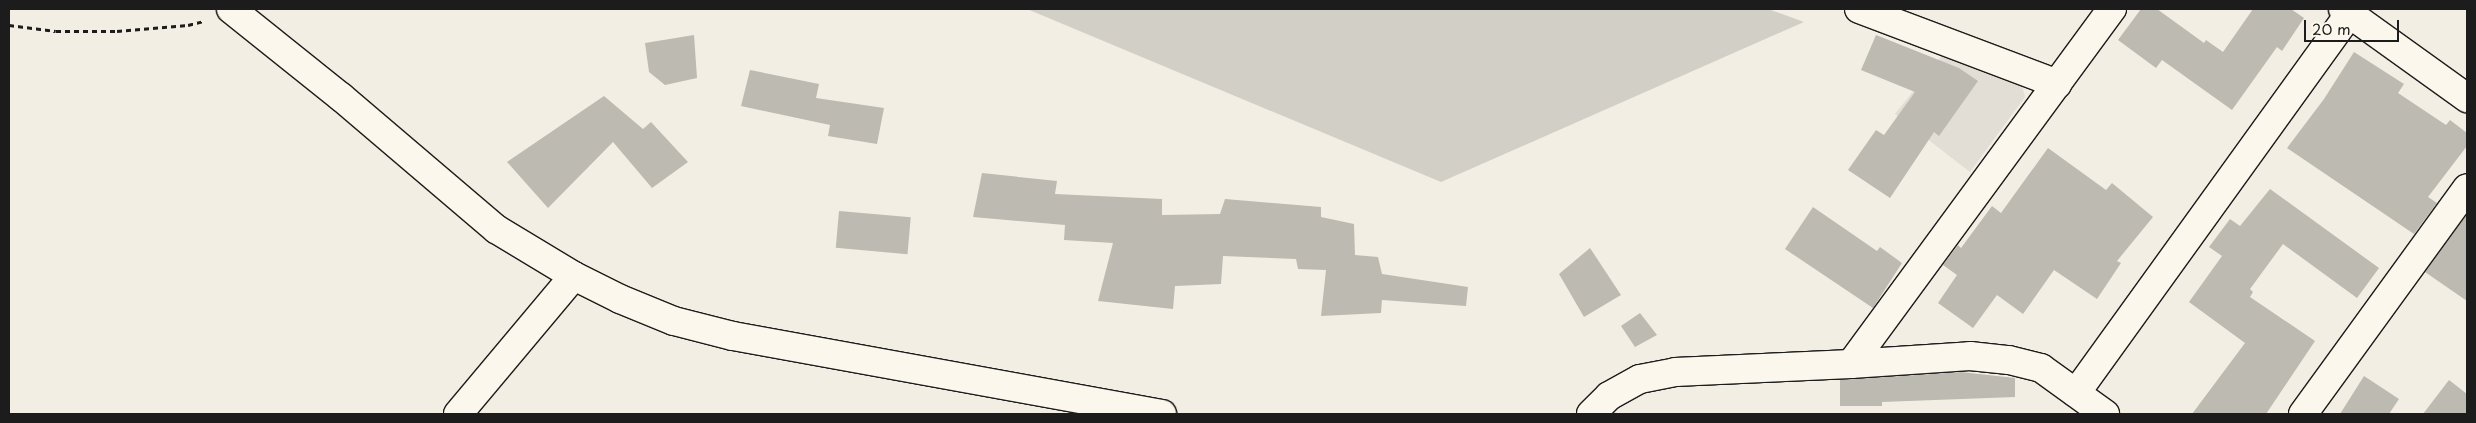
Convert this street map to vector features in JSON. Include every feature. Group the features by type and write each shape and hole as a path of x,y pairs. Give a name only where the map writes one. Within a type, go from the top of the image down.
{"street":[{"path":"1859,9 2057,84"},
{"path":"1851,364 2112,9"},
{"path":"2076,393 2349,10 2467,98"},
{"path":"233,11 342,98 496,229 574,276 620,299 674,321 733,336 1162,414"},
{"path":"2303,414 2467,188"},
{"path":"458,414 574,276"},
{"path":"1591,414 1609,396 1640,379 1675,372 1851,364 1970,356 2009,360 2041,368 2105,414"}],"path":[{"path":"9,25 56,31 117,31 188,25 233,11"}],"shaded area":[{"path":"1027,9 1768,9 1804,22 1441,182"},
{"path":"1943,54 2019,73 2025,97 1970,172 1895,114"}],"building":[{"path":"2141,9 2157,9 2204,43 2206,40 2223,52 2253,9 2291,9 2304,18 2282,51 2277,47 2232,110 2162,60 2156,68 2118,40"},
{"path":"694,35 697,78 665,85 649,72 645,43"},
{"path":"1876,35 1959,68 1978,81 1939,136 1934,132 1890,198 1848,170 1876,130 1884,135 1915,92 1861,70"},
{"path":"2354,52 2404,84 2398,93 2446,125 2450,120 2467,133 2467,146 2428,197 2437,203 2414,234 2287,148 2324,99"},
{"path":"750,70 819,84 816,98 884,108 877,144 828,136 830,125 741,106"},
{"path":"604,96 643,129 651,122 688,162 652,188 613,142 548,208 507,162"},
{"path":"2048,148 2106,190 2112,183 2153,217 2117,261 2121,263 2097,299 2054,270 2023,314 1997,295 1973,328 1938,303 1957,275 1943,265 1958,245 1961,248 1992,206 2001,213"},
{"path":"982,173 1057,181 1055,194 1162,199 1162,215 1220,214 1225,199 1321,207 1321,217 1354,224 1355,255 1378,257 1382,274 1468,287 1466,306 1382,300 1381,313 1321,316 1326,270 1298,269 1296,259 1223,256 1221,284 1175,286 1173,309 1098,301 1113,243 1064,240 1065,225 973,217"},
{"path":"2270,189 2379,268 2357,298 2283,244 2250,289 2253,292 2250,297 2315,341 2266,414 2192,414 2245,343 2189,302 2222,256 2209,247 2230,219 2240,226"},
{"path":"1813,207 1877,251 1880,247 1902,263 1873,308 1785,249"},
{"path":"839,211 911,217 908,254 836,248"},
{"path":"2467,214 2467,301 2425,272"},
{"path":"1590,248 1621,295 1584,317 1559,274"},
{"path":"1640,313 1657,335 1635,347 1621,326"},
{"path":"1961,372 2015,378 2015,397 1882,402 1882,406 1840,406 1840,380"},
{"path":"2364,376 2399,399 2389,414 2340,414"},
{"path":"2449,380 2467,394 2467,414 2423,414"}]}
